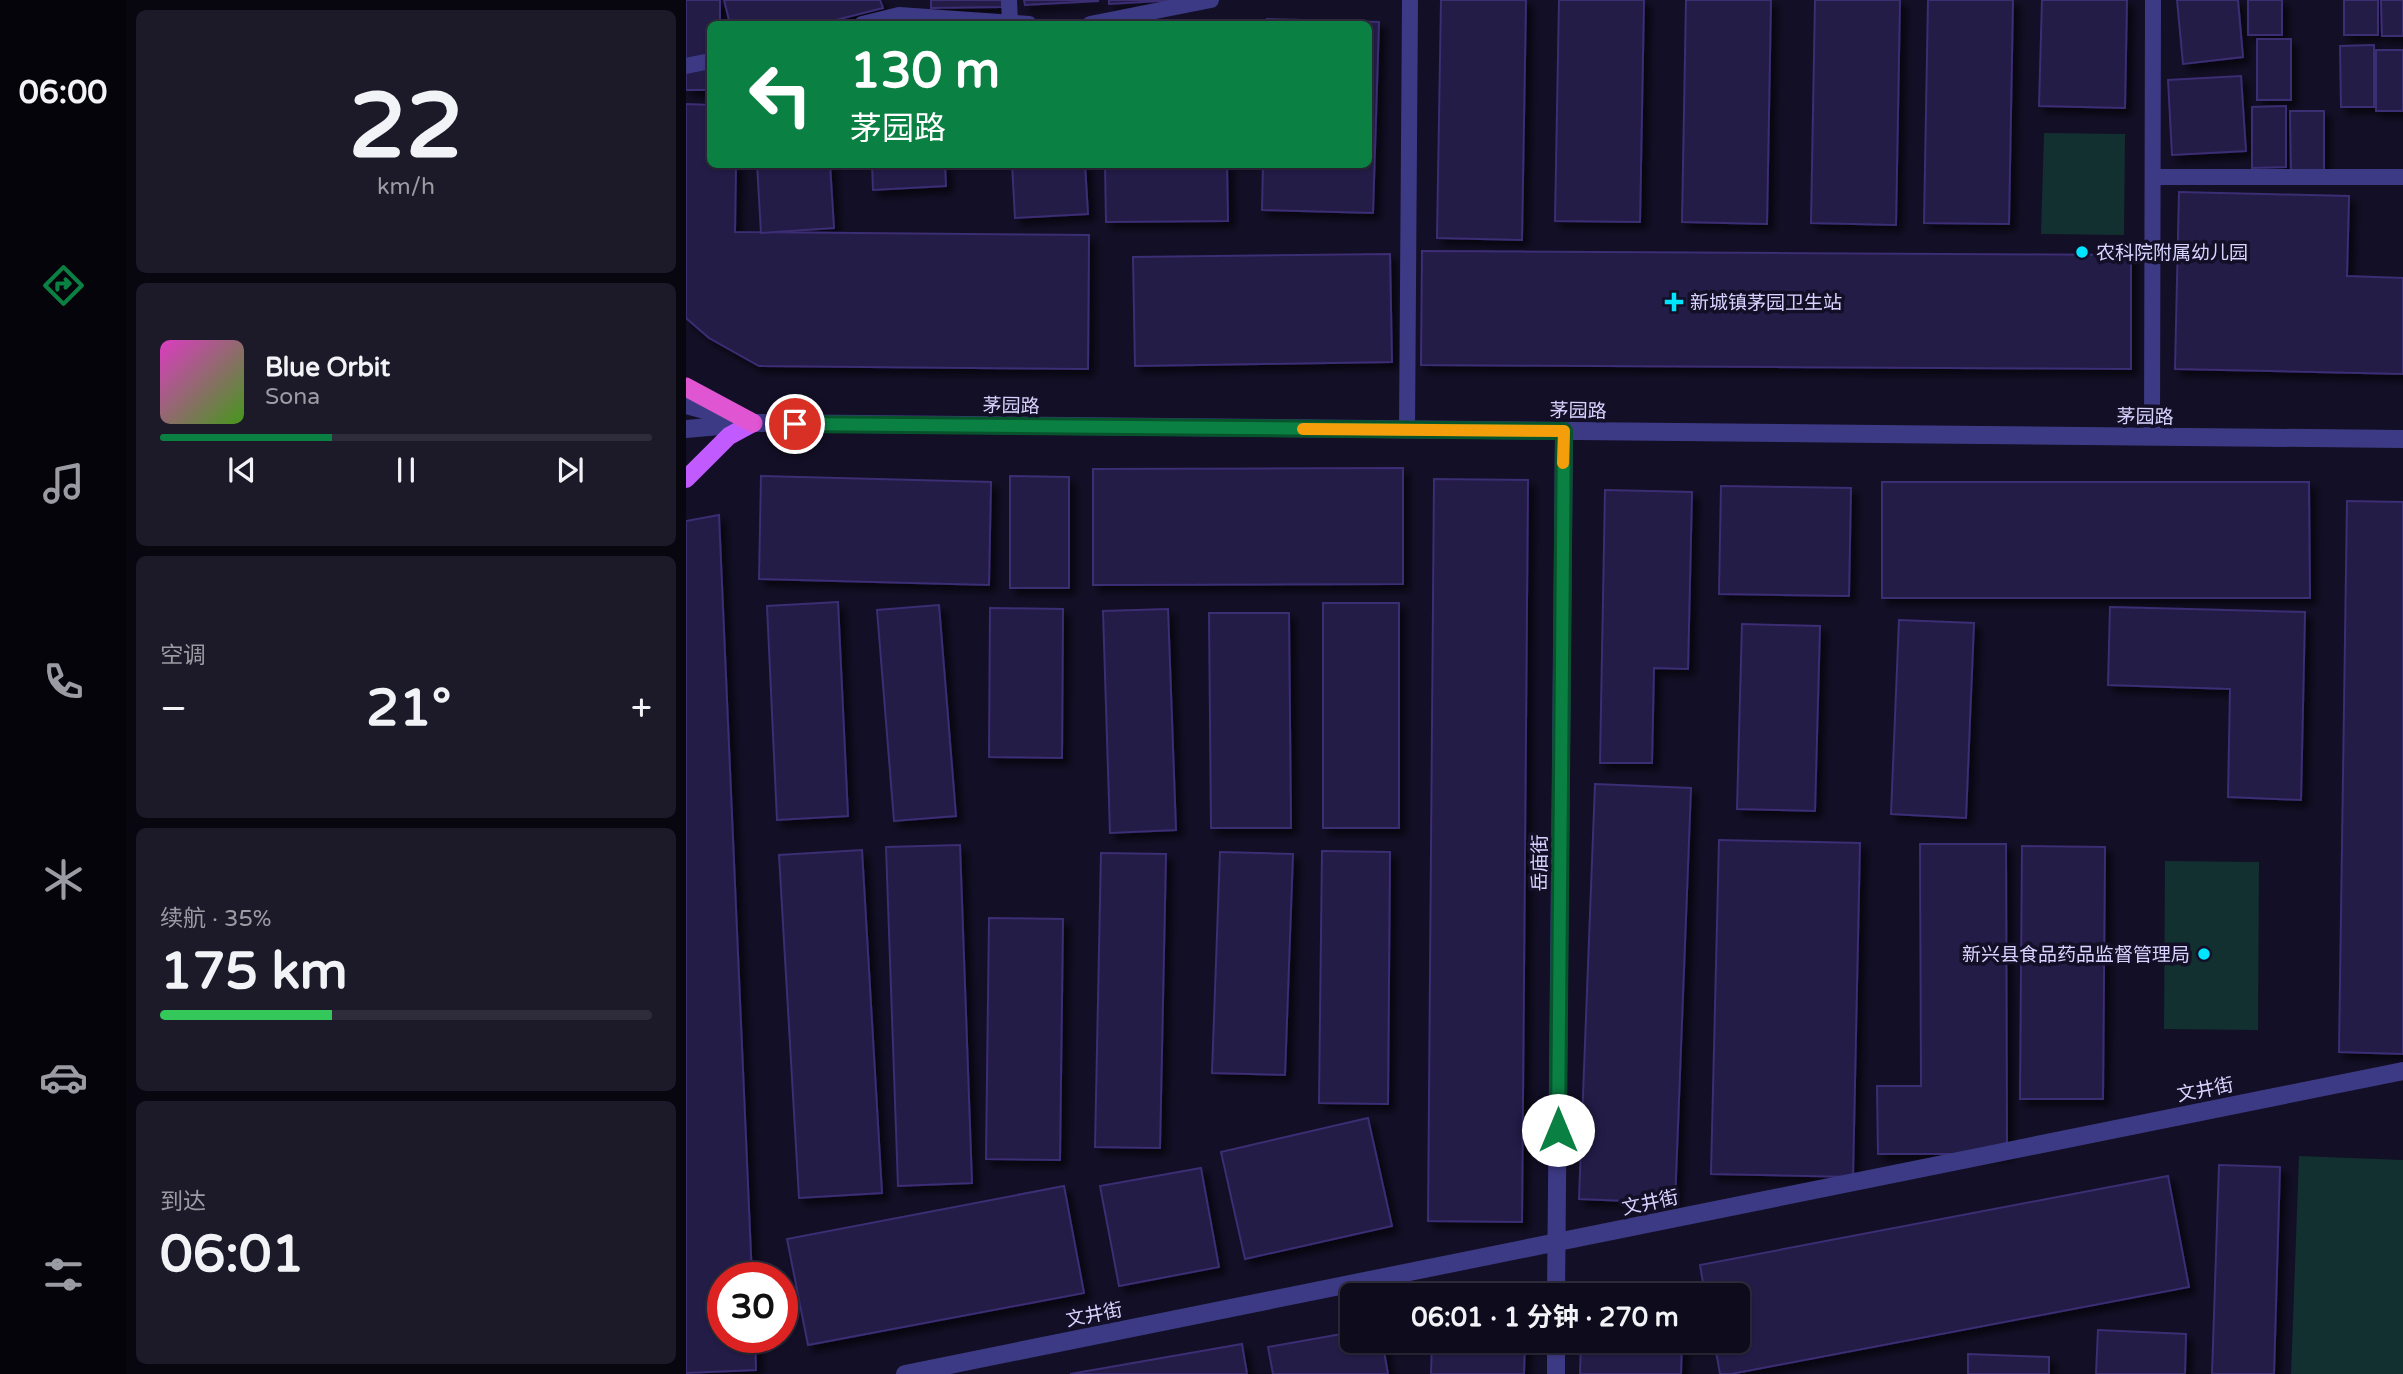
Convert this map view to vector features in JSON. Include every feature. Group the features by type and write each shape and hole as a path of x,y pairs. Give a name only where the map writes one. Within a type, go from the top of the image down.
{"highway":[{"path":"686,387 753,423"}],"main road":[{"path":"686,479 729,436 753,423"}],"street":[{"path":"686,405 753,423"},
{"name":"茅园路","path":"753,423 2403,439"},
{"path":"686,429 753,423"},
{"name":"岳庙街","path":"1556,1283 1564,431"},
{"name":"文井街","path":"905,1374 2403,1071"},
{"path":"1556,1353 1556,1374"}],"lane":[{"path":"1009,0 1010,21"},
{"path":"1105,21 1211,0"},
{"path":"1407,430 1410,0"},
{"path":"2152,437 2153,0"},
{"path":"874,21 899,15 982,21"},
{"path":"686,66 707,62"},
{"path":"2152,177 2403,177"}],"green space":[{"path":"2044,133 2125,134 2124,235 2041,234"},
{"path":"2165,861 2259,862 2258,1030 2164,1029"},
{"path":"2299,1156 2403,1160 2403,1374 2291,1374"}],"building":[{"path":"686,0 720,0 720,21 707,21 707,90 686,90"},
{"path":"724,0 880,0 883,8 832,21 729,21"},
{"path":"931,0 1002,0 1002,7 931,8"},
{"path":"1024,0 1098,0 1098,1 1025,5"},
{"path":"1109,0 1178,0 1109,4"},
{"path":"1441,0 1526,0 1522,240 1437,238"},
{"path":"1559,0 1644,0 1640,222 1555,221"},
{"path":"1686,0 1771,0 1767,224 1682,222"},
{"path":"1815,0 1900,0 1896,225 1811,223"},
{"path":"1928,0 2013,0 2009,224 1924,223"},
{"path":"2042,0 2127,0 2125,108 2039,106"},
{"path":"2177,0 2238,0 2243,57 2183,64"},
{"path":"2248,0 2282,0 2282,35 2248,35"},
{"path":"2344,0 2378,0 2378,35 2344,35"},
{"path":"2381,0 2403,0 2403,36 2382,36"},
{"path":"1267,19 1342,21 1267,21"},
{"path":"1372,22 1379,22 1373,213 1262,210 1263,168 1372,168"},
{"path":"2257,39 2291,39 2291,100 2257,100"},
{"path":"2374,45 2374,107 2341,107 2340,46"},
{"path":"2376,50 2403,50 2403,111 2376,111"},
{"path":"2241,76 2246,151 2172,155 2168,80"},
{"path":"686,104 707,105 707,168 736,168 735,232 1089,235 1088,369 759,366 709,338 686,318"},
{"path":"2286,106 2286,167 2252,168 2252,107"},
{"path":"2290,111 2324,111 2324,172 2291,172"},
{"path":"757,168 830,168 834,228 761,233"},
{"path":"872,168 945,168 946,186 873,190"},
{"path":"1012,168 1085,168 1088,214 1015,218"},
{"path":"1105,168 1227,168 1228,221 1106,222"},
{"path":"2179,192 2349,196 2347,276 2403,278 2403,374 2175,369"},
{"path":"1422,251 2131,255 2131,369 1421,365"},
{"path":"1390,254 1392,362 1135,366 1133,257"},
{"path":"1403,468 1403,584 1093,585 1093,469"},
{"path":"761,476 991,482 989,585 759,579"},
{"path":"1010,476 1069,477 1069,588 1010,588"},
{"path":"1434,479 1528,480 1522,1222 1428,1221"},
{"path":"1882,482 2309,482 2310,598 1882,598"},
{"path":"1721,486 1851,488 1849,596 1719,594"},
{"path":"1605,490 1692,492 1688,669 1654,668 1652,763 1600,763"},
{"path":"2347,501 2403,502 2403,1054 2339,1052"},
{"path":"719,515 751,1262 707,1262 707,1353 755,1353 756,1370 686,1373 686,521"},
{"path":"838,602 848,816 777,820 767,606"},
{"path":"1323,603 1399,603 1399,828 1323,828"},
{"path":"939,605 956,816 894,821 877,610"},
{"path":"2110,607 2305,612 2301,800 2228,797 2230,689 2108,685"},
{"path":"990,608 1063,609 1062,758 989,757"},
{"path":"1168,609 1176,830 1110,833 1103,611"},
{"path":"1209,613 1289,613 1291,828 1211,828"},
{"path":"1899,620 1974,623 1966,818 1891,814"},
{"path":"1742,624 1820,626 1815,811 1737,809"},
{"path":"1595,784 1691,788 1675,1203 1579,1199"},
{"path":"1719,840 1860,843 1853,1177 1711,1174"},
{"path":"1920,844 2006,844 2007,1154 1878,1154 1877,1086 1921,1086"},
{"path":"960,845 972,1183 898,1186 886,847"},
{"path":"2022,846 2105,847 2103,1099 2020,1099"},
{"path":"862,850 882,1193 799,1198 779,855"},
{"path":"1322,851 1390,852 1388,1104 1319,1103"},
{"path":"1220,852 1293,854 1285,1075 1212,1073"},
{"path":"1101,853 1166,854 1160,1148 1095,1147"},
{"path":"989,918 1063,919 1060,1160 986,1159"},
{"path":"1368,1118 1392,1226 1245,1259 1221,1152"},
{"path":"2219,1165 2280,1167 2274,1374 2212,1374"},
{"path":"1201,1168 1219,1267 1119,1286 1100,1186"},
{"path":"2168,1176 2189,1287 1720,1374 1716,1353 1750,1353 1750,1283 1703,1283 1700,1265"},
{"path":"1064,1186 1084,1293 808,1345 798,1295 798,1262 792,1262 787,1239"},
{"path":"2098,1330 2186,1334 2185,1374 2096,1374"},
{"path":"1340,1334 1340,1353 1384,1353 1388,1374 1273,1374 1268,1347"},
{"path":"1242,1344 1247,1374 1070,1374"},
{"path":"1432,1353 1525,1353 1524,1374 1431,1374"},
{"path":"1581,1353 1682,1353 1681,1374 1580,1374"},
{"path":"1968,1354 2049,1357 2049,1374 1968,1374"}],"slow traffic":[{"path":"1303,429 1564,431 1563,463"}],"place":[{"name":"农科院附属幼儿园","path":"2082,252"},
{"name":"新城镇茅园卫生站","path":"1674,302"},
{"name":"新兴县食品药品监督管理局","path":"2204,954"}],"route":[{"path":"795,424 1564,431 1558,1130"}]}
